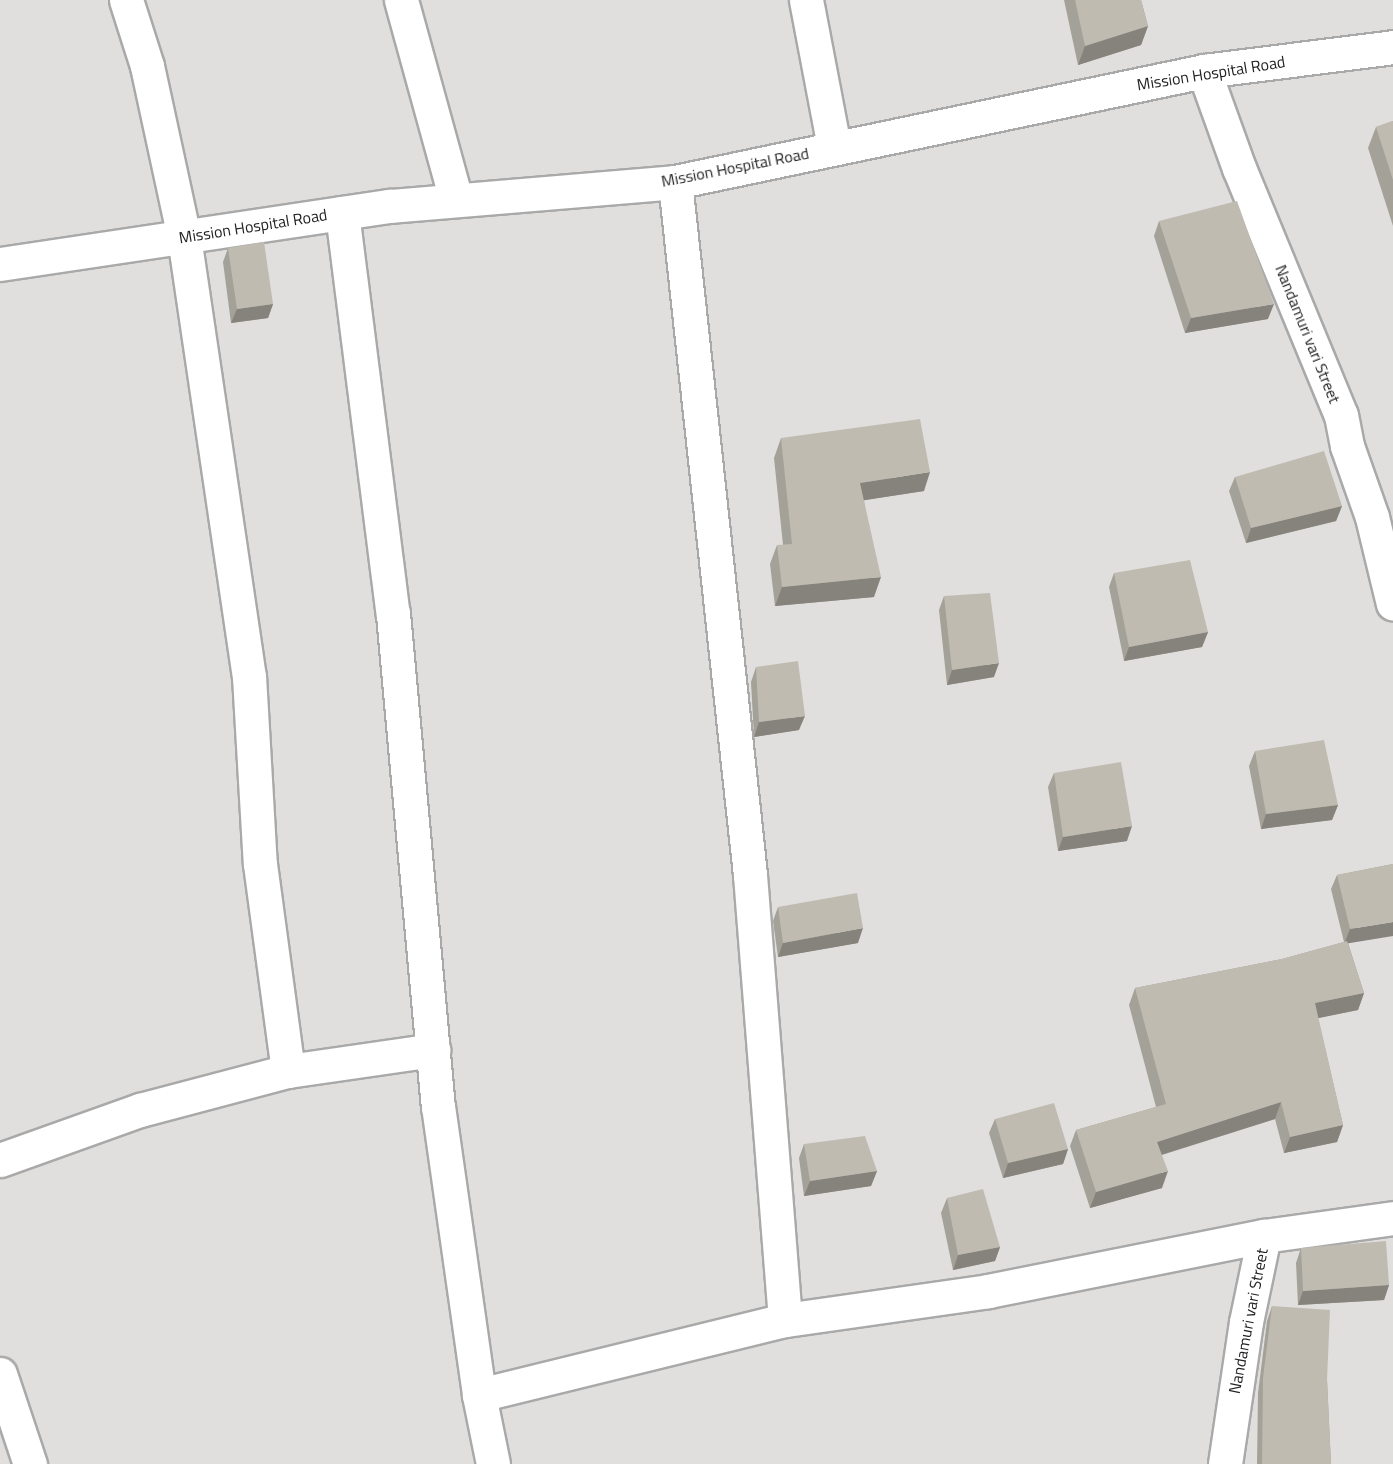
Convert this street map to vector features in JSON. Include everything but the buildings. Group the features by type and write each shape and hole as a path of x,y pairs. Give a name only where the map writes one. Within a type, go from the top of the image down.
{"street":[{"path":"126,0 147,66 184,237 249,676 260,864 288,1071"},
{"path":"401,0 456,200"},
{"path":"806,0 834,147"},
{"name":"Mission Hospital Road","path":"0,264 342,213 456,200 675,182 1203,71 1393,47"},
{"name":"Nandamuri vari Street","path":"1203,71 1239,168 1341,415 1349,455 1372,517 1393,604"},
{"path":"675,182 750,875 785,1320"},
{"path":"342,213 393,614 433,1050 479,1395 493,1464"},
{"path":"0,1160 140,1110 288,1071 433,1050"},
{"name":"Nandamuri vari Street","path":"1225,1464 1246,1322 1264,1236 1393,1218"},
{"path":"479,1395 785,1320 988,1291 1264,1236"},
{"path":"0,1374 30,1464"}],"shaded area":[{"path":"0,0 1393,0 1393,1464 0,1464"}]}
